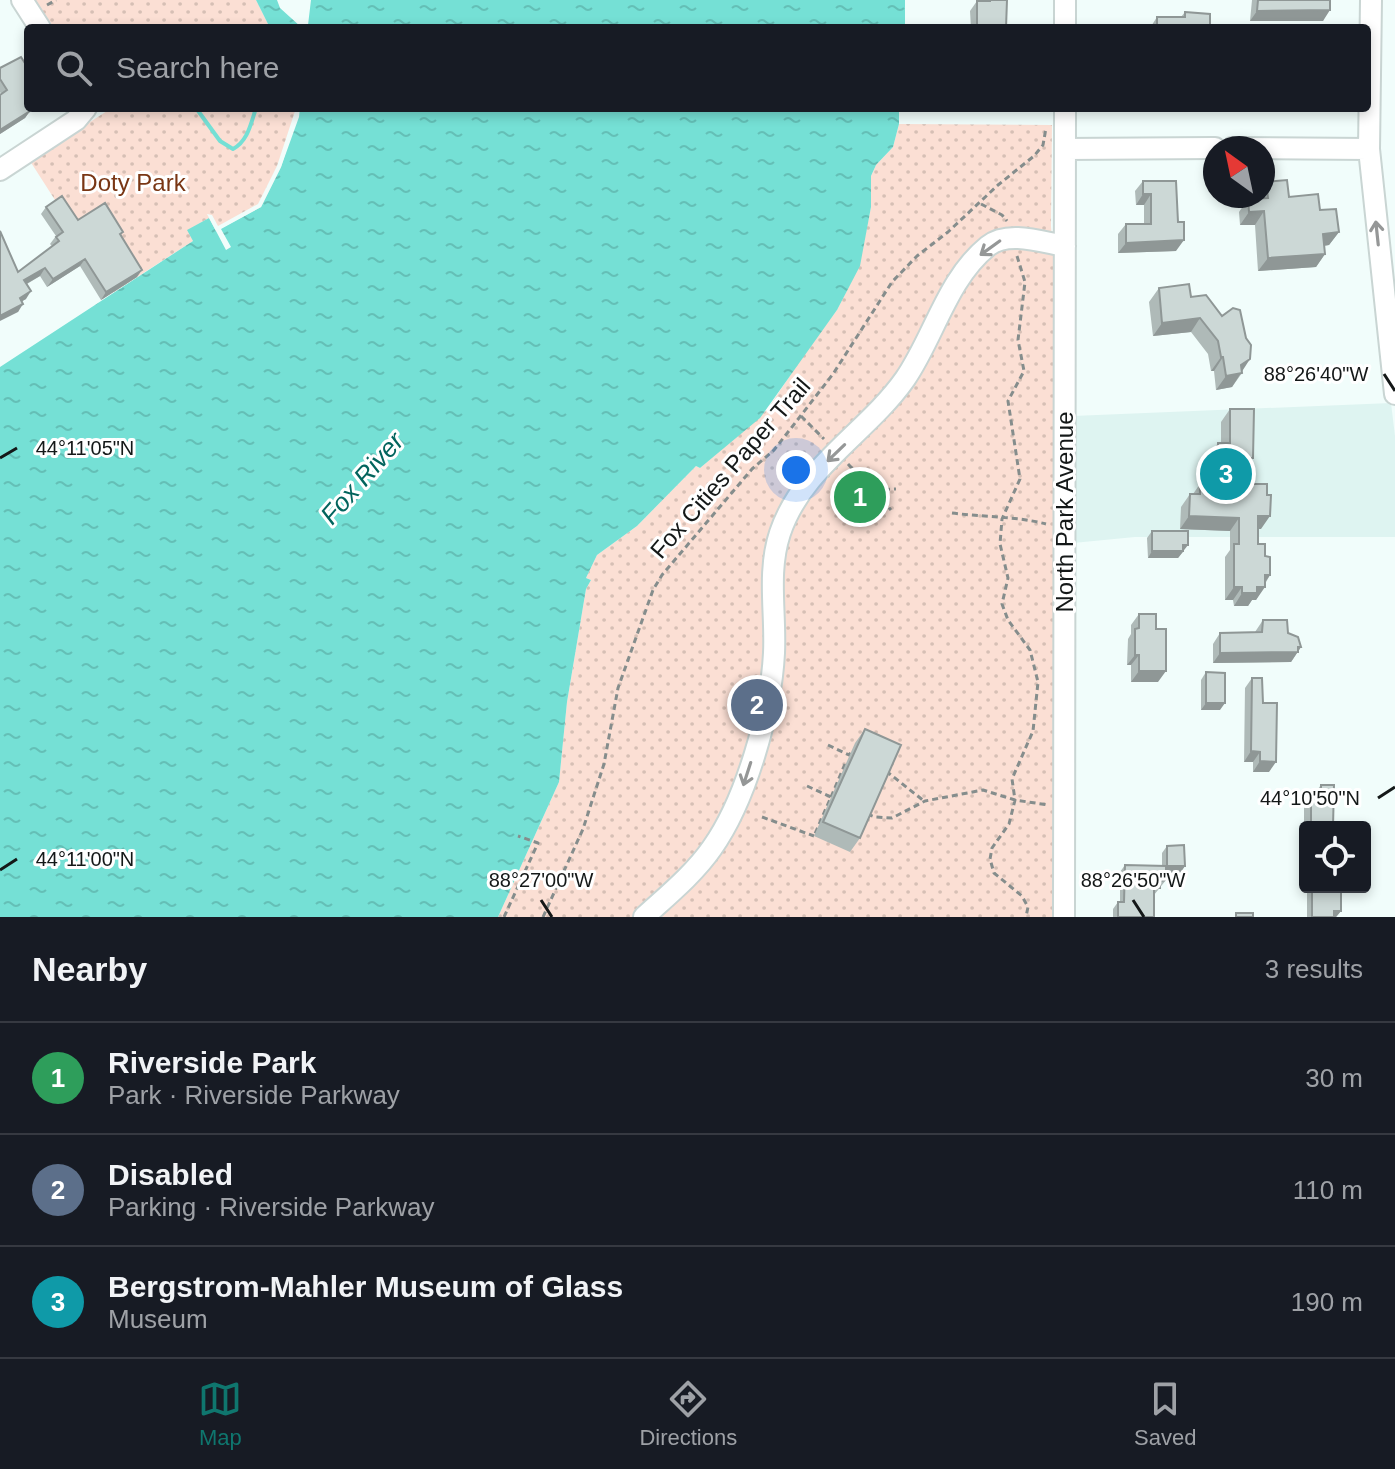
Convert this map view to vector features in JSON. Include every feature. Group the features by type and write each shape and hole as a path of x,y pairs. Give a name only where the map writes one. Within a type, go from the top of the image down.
{"street":[{"path":"22,0 37,24"},
{"path":"1065,0 1065,24"},
{"path":"1371,0 1371,24"},
{"path":"0,170 76,120 83,112"},
{"path":"1369,112 1369,149 1395,394"},
{"path":"1065,129 1203,146"},
{"name":"North Park Avenue","path":"1064,917 1065,129"},
{"path":"1275,148 1369,149"},
{"path":"644,917 712,849 741,794 770,691 774,652 773,583 779,536 798,494 814,474 890,399 907,376 950,294 989,245 1011,238 1065,246"}],"path":[{"path":"47,5 56,0"},
{"name":"Fox Cities Paper Trail","path":"543,917 583,829 604,764 618,688 657,582 801,416 833,374 892,282 917,256 1038,151 1043,145 1045,128 1065,129"},
{"path":"979,204 1007,220 1025,282 1018,340 1024,371 1010,393 1007,410 1012,423 1020,479 1002,519 1000,544 1008,578 1003,612 1030,650 1038,682 1033,731 1012,779 1015,800 1009,824 992,848 990,859 994,873 1022,896 1028,907 1026,917"},
{"path":"874,490 896,489"},
{"path":"952,513 1002,519 1023,518 1046,524"},
{"path":"814,836 855,743"},
{"path":"828,745 849,755"},
{"path":"891,759 886,771 925,801"},
{"path":"807,786 831,797"},
{"path":"862,825 867,813 892,818 925,801 983,790 1015,800 1064,808"},
{"path":"762,817 826,841"},
{"path":"504,917 538,843 518,836"}],"shaded area":[{"path":"1391,403 1395,436 1395,537 1135,537 1073,543 1073,416"}],"green space":[{"path":"35,0 256,0 268,24 51,24"},
{"name":"Doty Park","path":"105,112 299,112 281,167 261,207 216,231 209,218 188,230 193,241 114,292 30,161"},
{"path":"899,124 1052,125 1051,226 1056,293 1053,917 498,917 559,782 567,702 586,589 591,580 586,578 597,555 637,526 696,466 700,468 767,410 837,310 859,266 871,207 871,176 876,165 893,147"}],"water":[{"path":"256,0 277,0 280,8 298,24 268,24"},
{"path":"311,0 905,0 905,24 308,24"},
{"name":"Fox River","path":"299,112 899,112 893,147 876,165 871,176 871,207 860,266 837,310 760,418 700,468 696,466 637,526 597,555 586,578 591,580 586,589 567,702 559,782 498,917 0,917 0,367 193,241 187,230 209,218 216,231 261,207 281,167"}],"pier":[{"path":"295,112 300,112 281,167 261,207 221,229 231,247 226,250 207,214 212,215 218,226 258,204 277,166"}],"building":[{"path":"1007,0 1006,24 977,24 977,1"},
{"path":"1258,0 1330,0 1330,10 1257,11"},
{"path":"1185,12 1210,14 1210,24 1157,24 1157,17 1185,17"},
{"path":"21,57 24,62 24,112 28,112 0,130 0,95 7,90 0,79 0,68"},
{"path":"1287,180 1289,197 1318,194 1320,210 1336,209 1339,232 1323,234 1325,254 1268,258 1264,211 1249,212 1249,208 1275,208 1275,181"},
{"path":"1143,181 1176,181 1178,222 1184,222 1184,240 1126,243 1126,224 1151,224 1151,194 1143,194"},
{"path":"62,196 78,220 105,203 142,270 106,292 85,259 53,279 45,268 24,280 31,291 20,298 23,304 0,316 0,231 18,272 59,241 56,237 63,232 46,207"},
{"path":"1189,284 1191,297 1206,295 1222,316 1233,308 1240,310 1246,338 1251,345 1250,359 1241,365 1242,373 1226,376 1218,341 1200,318 1162,323 1159,288"},
{"path":"1230,409 1254,409 1249,484 1267,484 1267,495 1271,495 1270,516 1258,516 1258,544 1265,544 1265,556 1270,557 1270,575 1265,575 1265,587 1257,587 1257,593 1242,593 1242,587 1234,587 1234,544 1239,544 1239,518 1189,516 1190,494 1200,494 1200,484 1218,485 1218,443 1230,443"},
{"path":"1152,531 1188,531 1188,545 1183,545 1183,551 1152,551"},
{"path":"1139,614 1156,614 1156,629 1166,629 1166,671 1139,671 1139,655 1135,655 1135,629 1139,628"},
{"path":"1263,620 1287,620 1288,633 1298,637 1301,647 1298,647 1298,652 1220,653 1220,633 1262,632"},
{"path":"1206,672 1225,673 1225,703 1206,703"},
{"path":"1252,678 1262,678 1263,703 1277,703 1276,762 1260,761 1260,752 1251,751"},
{"path":"865,729 901,745 860,838 823,822"},
{"path":"1321,785 1334,785 1333,821 1311,821 1311,794 1321,794"},
{"path":"1184,845 1185,866 1167,866 1167,846"},
{"path":"1125,865 1166,866 1166,880 1160,881 1160,888 1154,888 1154,917 1118,917 1118,902 1124,902"},
{"path":"1312,893 1341,893 1341,911 1334,911 1334,917 1312,917"},
{"path":"1236,913 1253,913 1253,917 1236,917"}],"waterway":[{"path":"199,112 220,141 233,149 246,136 255,112"}],"place":[{"name":"Bergstrom-Mahler Museum of Glass","path":"1226,474"},
{"name":"Riverside Park","path":"860,497"},
{"name":"Disabled","path":"757,705"}]}
